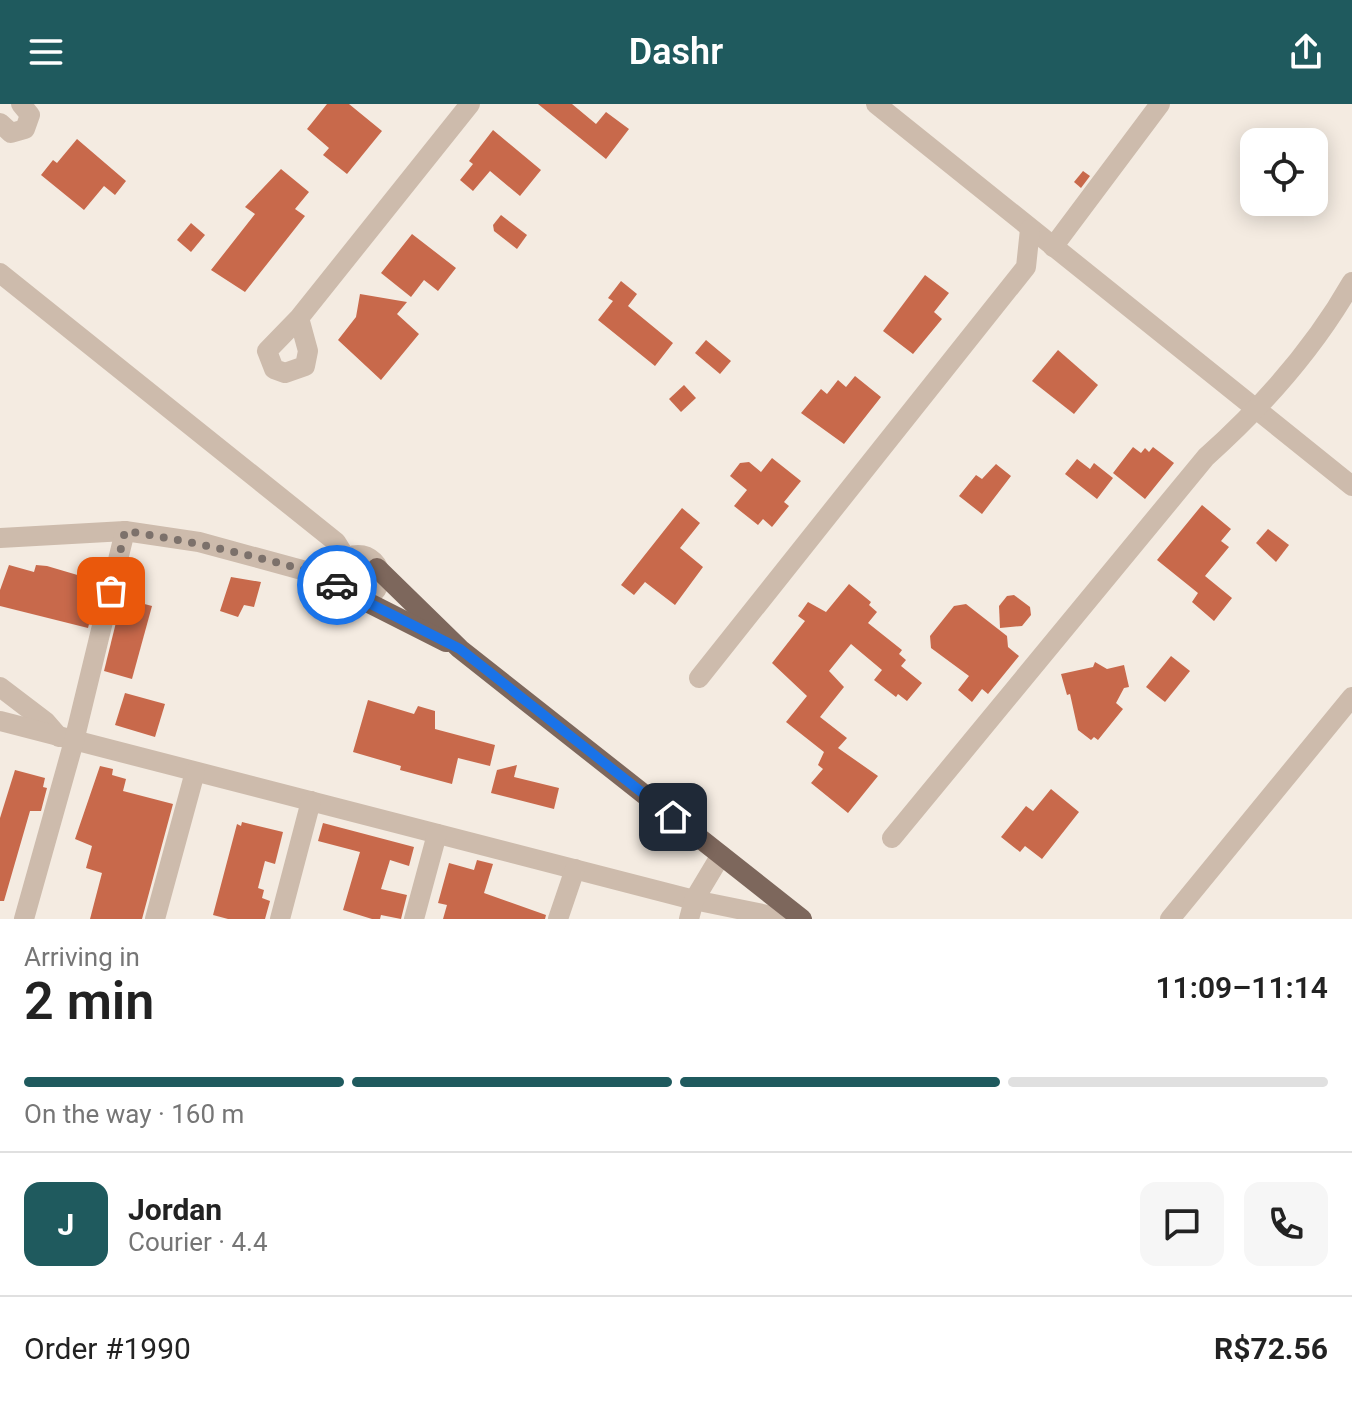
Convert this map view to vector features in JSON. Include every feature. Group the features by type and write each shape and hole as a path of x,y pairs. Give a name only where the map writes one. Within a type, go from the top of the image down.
{"main road":[{"path":"377,568 460,649 802,919"},
{"path":"361,599 460,649"}],"street":[{"path":"0,116 10,104"},
{"path":"0,123 11,133 25,129 30,115 21,104"},
{"path":"299,318 470,104"},
{"path":"876,104 1352,486"},
{"path":"699,678 1026,267 1060,253 1160,104"},
{"path":"1026,267 1030,229"},
{"path":"0,273 336,542 346,558"},
{"path":"892,838 1206,457 1257,411 1323,329 1352,282"},
{"path":"0,538 125,531 199,542 335,579 344,594 361,599 376,589 377,568 360,555 346,558 338,567 335,579"},
{"path":"24,919 66,739 125,531"},
{"path":"0,687 66,739"},
{"path":"1170,919 1352,697"},
{"path":"0,721 575,869 692,909 787,919"},
{"path":"155,919 195,772"},
{"path":"280,919 311,801"},
{"path":"414,919 437,834"},
{"path":"692,909 721,855"},
{"path":"558,919 575,869"}],"building":[{"path":"327,104 349,104 382,131 347,174 323,155 329,148 307,129"},
{"path":"538,104 572,104 596,124 606,112 629,129 606,159"},
{"path":"493,130 541,170 520,196 490,171 473,191 460,180 473,164 469,161"},
{"path":"77,139 126,181 115,195 104,186 84,210 41,175 53,160 57,163"},
{"path":"281,169 309,192 295,209 305,216 245,292 211,270 255,214 245,207"},
{"path":"1083,171 1090,176 1081,188 1074,182"},
{"path":"501,215 527,235 517,249 494,231 493,225"},
{"path":"191,223 205,235 191,252 177,240"},
{"path":"412,234 456,268 438,291 424,280 411,297 381,273"},
{"path":"925,275 949,293 934,312 942,319 913,354 883,331"},
{"path":"621,281 637,294 628,306 673,343 655,366 598,320 613,301 608,298"},
{"path":"360,294 407,302 397,314 419,334 381,380 338,340 356,317"},
{"path":"706,340 731,361 720,374 695,353"},
{"path":"1058,350 1098,385 1074,414 1032,381"},
{"path":"855,376 881,397 844,444 801,413 821,389 827,394 838,380 846,387"},
{"path":"684,385 696,398 681,412 669,399"},
{"path":"1133,447 1141,453 1145,448 1149,452 1153,447 1174,463 1145,499 1113,473"},
{"path":"772,458 801,481 784,502 789,506 772,527 763,519 758,525 734,506 747,490 730,476 740,463 749,462 761,472"},
{"path":"1077,459 1090,469 1094,463 1113,478 1097,499 1065,474"},
{"path":"996,464 1011,476 982,514 959,496 976,475 982,479"},
{"path":"1202,505 1231,529 1221,541 1229,547 1205,576 1232,598 1214,621 1192,602 1198,593 1157,560"},
{"path":"682,508 700,523 680,548 703,567 675,605 645,582 634,595 621,585"},
{"path":"1268,529 1289,545 1276,562 1256,543"},
{"path":"9,565 34,572 36,565 47,566 91,579 87,590 97,593 88,628 0,606 0,590"},
{"path":"231,577 261,582 254,607 244,605 238,617 220,611"},
{"path":"849,584 871,602 869,605 877,612 868,623 902,650 899,654 906,660 901,666 922,683 907,701 898,694 896,697 874,680 882,670 851,644 829,671 844,687 820,717 847,738 838,748 878,776 848,813 811,783 823,769 818,765 824,752 786,722 807,696 772,663 805,621 798,616 808,602 826,612"},
{"path":"1014,595 1030,607 1031,615 1022,626 1000,628 999,606 1007,596"},
{"path":"122,598 152,606 132,679 104,671"},
{"path":"966,604 1007,636 1008,647 1019,656 988,694 982,689 972,702 958,690 969,676 931,648 930,636 954,606"},
{"path":"1171,656 1190,671 1165,702 1146,687"},
{"path":"1095,662 1107,669 1124,665 1129,687 1124,688 1116,703 1123,709 1098,740 1094,737 1091,740 1078,730 1070,694 1067,695 1061,674 1093,667"},
{"path":"125,693 165,704 155,737 115,725"},
{"path":"368,700 414,714 418,706 435,711 435,729 495,745 490,766 458,758 452,784 400,770 401,766 353,752"},
{"path":"517,765 514,777 559,788 554,809 491,793 497,770"},
{"path":"100,766 113,769 112,775 126,779 123,791 173,804 142,919 90,919 102,873 86,868 92,846 75,839"},
{"path":"15,770 45,778 43,787 47,788 41,811 30,811 4,901 0,901 0,818"},
{"path":"1051,789 1079,812 1042,859 1025,846 1020,852 1001,837 1026,806 1033,811"},
{"path":"242,822 283,832 275,864 265,861 258,888 264,890 262,898 270,901 265,919 228,919 213,915 237,824 241,826"},
{"path":"323,823 414,847 409,866 390,860 381,889 407,895 401,919 381,915 380,919 372,919 343,910 360,852 318,841"},
{"path":"477,860 493,864 484,893 546,915 545,919 443,919 447,905 438,903 449,863 474,870"}],"way so far":[{"path":"111,591 125,531 199,542 278,561 335,579 337,585"}],"route":[{"path":"337,585 344,594 361,599 460,649 673,817"}]}
